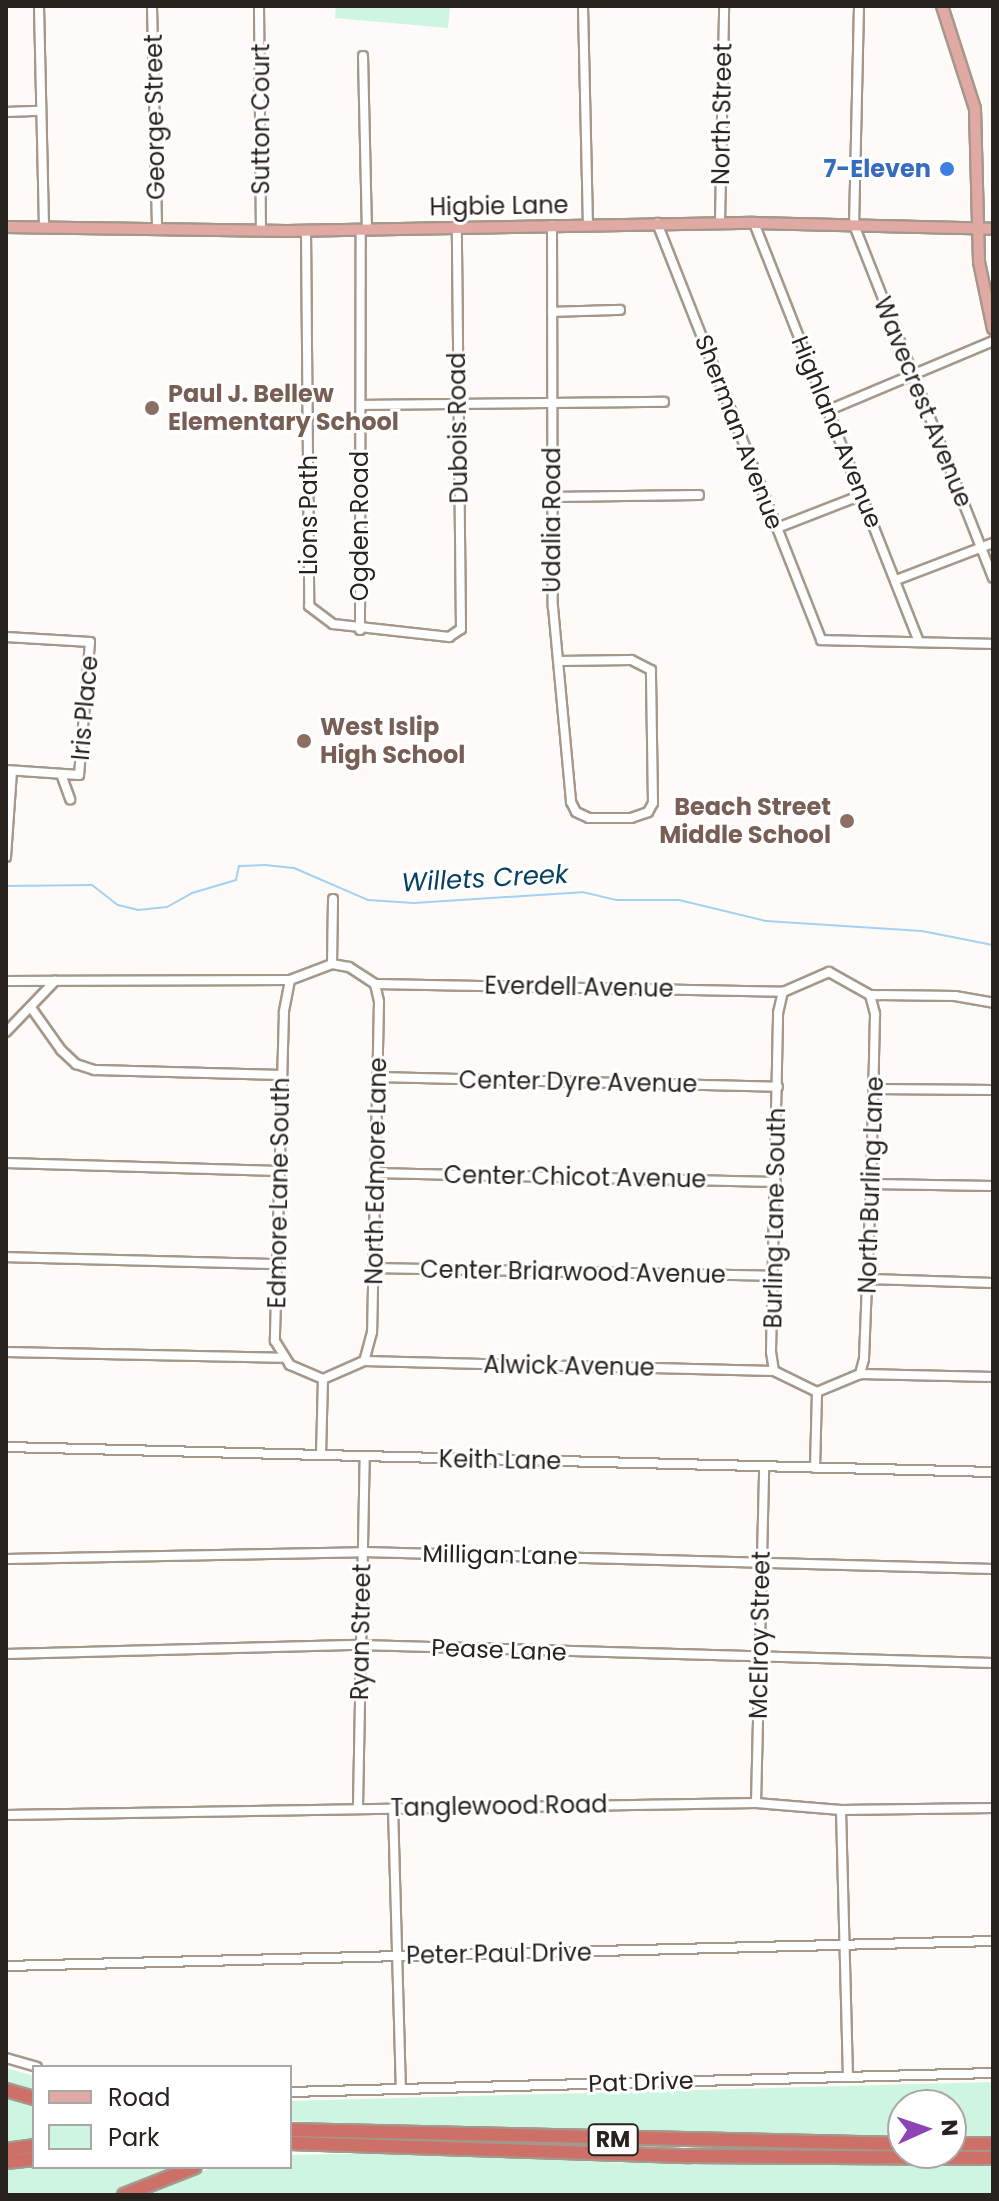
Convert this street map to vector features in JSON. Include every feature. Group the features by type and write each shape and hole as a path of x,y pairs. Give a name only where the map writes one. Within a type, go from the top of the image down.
{"highway":[{"path":"6,2090 32,2097"},
{"name":"RM","path":"292,2130 887,2144"},
{"name":"RM","path":"292,2143 417,2144 705,2156 993,2158"},
{"path":"292,2151 417,2144"},
{"path":"967,2144 993,2144"},
{"path":"6,2150 32,2146"},
{"path":"6,2162 32,2159"},
{"path":"124,2195 190,2169"}],"main road":[{"path":"942,6 975,109 981,283 993,329"},
{"name":"Higbie Lane","path":"6,227 306,231 754,223 993,229"}],"street":[{"path":"39,6 44,227"},
{"name":"George Street","path":"152,6 157,229"},
{"name":"Sutton Court","path":"259,6 261,231"},
{"path":"583,6 588,225"},
{"name":"North Street","path":"720,223 724,6"},
{"path":"854,225 859,6"},
{"name":"Ogden Road","path":"360,630 363,56"},
{"path":"6,112 41,111"},
{"name":"Sherman Avenue","path":"657,223 821,640 919,642"},
{"name":"Highland Avenue","path":"754,223 919,642"},
{"name":"Udalia Road","path":"552,225 553,607 571,802 576,812 589,818 648,812 653,803 653,683 643,662 560,661"},
{"name":"Wavecrest Avenue","path":"854,225 993,578"},
{"name":"Dubois Road","path":"360,630 449,637 461,629 457,227"},
{"name":"Lions Path","path":"306,231 309,606 333,624 360,630"},
{"path":"552,312 620,310"},
{"path":"829,410 993,341"},
{"path":"361,405 664,402"},
{"path":"551,497 699,495"},
{"path":"777,528 862,495"},
{"path":"896,580 993,543"},
{"name":"Iris Place","path":"6,637 90,642 79,775 61,774 70,799"},
{"path":"919,642 993,644"},
{"path":"6,857 9,770 61,774"},
{"path":"332,964 333,899"},
{"path":"6,981 156,976 290,980 332,964 349,967 375,984"},
{"path":"783,992 829,972 870,995 955,996 993,1003"},
{"name":"Edmore Lane South","path":"281,1358 275,1341 279,1171 282,1075 290,980"},
{"path":"6,1032 32,1009 55,981"},
{"name":"Everdell Avenue","path":"375,984 783,992"},
{"name":"North Edmore Lane","path":"364,1361 372,1332 378,1077 375,984"},
{"name":"Burling Lane South","path":"774,1371 772,1276 783,992"},
{"name":"North Burling Lane","path":"860,1374 868,1279 871,1184 875,1014 870,995"},
{"path":"32,1009 61,1050 76,1064 95,1070 282,1075"},
{"name":"Center Dyre Avenue","path":"378,1077 778,1087"},
{"path":"873,1089 993,1090"},
{"path":"6,1163 279,1171"},
{"name":"Center Chicot Avenue","path":"375,1173 776,1182"},
{"path":"871,1184 993,1186"},
{"path":"6,1257 277,1264"},
{"name":"Center Briarwood Avenue","path":"373,1268 772,1276"},
{"path":"868,1279 993,1283"},
{"path":"6,1352 281,1358 323,1379"},
{"path":"323,1379 364,1361"},
{"name":"Alwick Avenue","path":"364,1361 774,1371"},
{"path":"774,1371 817,1392 860,1374 993,1377"},
{"path":"321,1455 323,1379"},
{"path":"815,1468 817,1392"},
{"name":"Keith Lane","path":"6,1447 993,1472"},
{"name":"Ryan Street","path":"358,1806 365,1457"},
{"name":"McElroy Street","path":"756,1803 764,1466"},
{"name":"Milligan Lane","path":"6,1559 363,1552 993,1569"},
{"name":"Pease Lane","path":"6,1654 360,1645 993,1663"},
{"name":"Tanglewood Road","path":"6,1815 358,1806 756,1803 841,1810 993,1808"},
{"path":"393,1807 401,2089"},
{"path":"841,1810 848,2077"},
{"name":"Peter Paul Drive","path":"6,1966 993,1941"},
{"path":"6,2058 32,2066"},
{"name":"Pat Drive","path":"292,2092 993,2073"}],"green space":[{"path":"336,6 450,6 448,28 335,18"},
{"path":"6,2068 32,2075 32,2094 6,2087"},
{"path":"993,2082 993,2139 967,2139 967,2089 887,2089 887,2139 772,2139 292,2121 292,2101"},
{"path":"6,2094 32,2101 32,2142 6,2145"},
{"path":"395,2153 628,2163 887,2164 887,2169 967,2169 967,2164 993,2164 993,2195 134,2195 209,2169 292,2169 292,2155"},
{"path":"32,2164 32,2169 180,2169 116,2195 6,2195 6,2168"}],"waterway":[{"name":"Willets Creek","path":"6,886 92,885 118,905 138,910 167,907 192,893 236,880 239,866 265,865 294,868 368,900 414,903 582,892 616,900 679,900 766,921 922,931 993,945"}],"place":[{"name":"7-Eleven","path":"947,169"},
{"name":"Paul J. Bellew Elementary School","path":"152,408"},
{"name":"West Islip High School","path":"304,741"},
{"name":"Beach Street Middle School","path":"847,821"}]}
